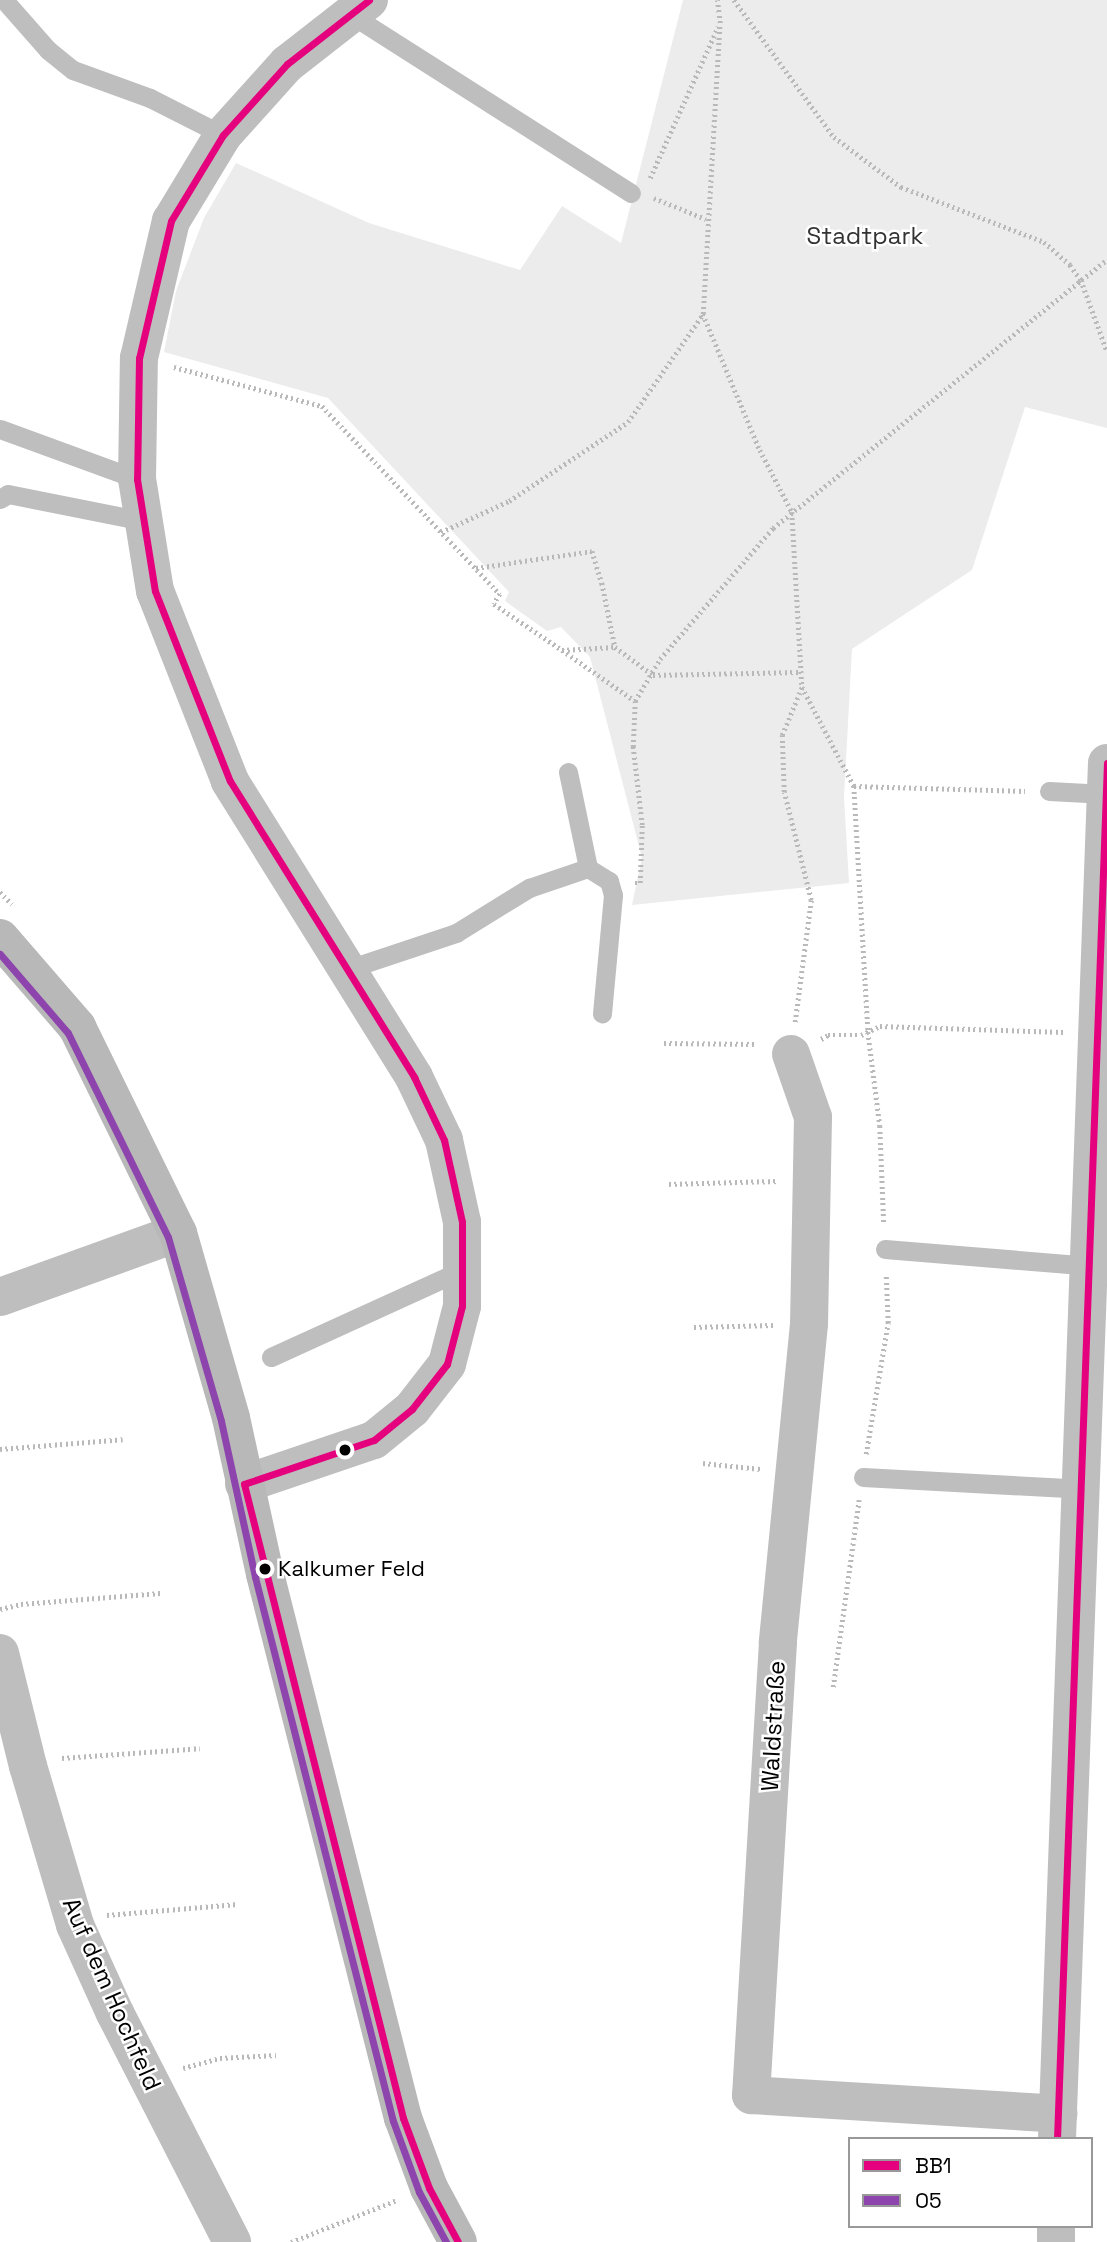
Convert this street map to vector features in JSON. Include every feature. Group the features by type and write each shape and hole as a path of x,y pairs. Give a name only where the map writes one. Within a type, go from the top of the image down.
{"main road":[{"path":"0,938 76,1027 178,1233 231,1418 244,1484 403,2118 429,2188 458,2242"}],"street":[{"path":"244,1484 374,1440 412,1409 447,1363 463,1306 462,1222 444,1140 414,1077 345,970 230,781 155,591 137,479 139,358 171,220 223,135 287,64 359,7"},
{"path":"1058,2126 1082,1489 1095,1278 1098,1029 1107,779"},
{"name":"Waldstraße","path":"791,1054 813,1117 809,1324 778,1642 751,2095 1058,2126"},
{"path":"0,1297 178,1233"},
{"name":"Auf dem Hochfeld","path":"0,1653 28,1766 75,1925 115,2013 232,2242"}],"lane":[{"path":"4,0 48,50 73,70 150,98 223,135"},
{"path":"359,7 637,193"},
{"path":"0,429 137,479"},
{"path":"0,499 8,494 143,521"},
{"path":"568,772 589,868 609,881 613,895 602,1013"},
{"path":"1049,791 1107,779"},
{"path":"345,970 456,933 528,888 589,868"},
{"path":"885,1249 1095,1278"},
{"path":"271,1357 464,1269"},
{"path":"863,1477 1082,1489"}],"path":[{"path":"718,0 720,23 706,219 703,314 760,450 792,512 799,672 802,687 854,786 868,1032 880,1126 888,1323 833,1687"},
{"path":"734,0 834,137 901,187 1044,242 1070,265 1081,280 1107,351"},
{"path":"706,219 637,193 720,23"},
{"path":"609,881 640,883 642,825 633,747 635,701 653,675 660,659 773,528 1107,260"},
{"path":"441,533 509,501 628,422 703,314"},
{"path":"139,358 322,406 500,594 494,604 635,701"},
{"path":"475,568 592,551 602,583 615,647"},
{"path":"562,650 615,647 653,675 799,672"},
{"path":"664,1043 753,1043 791,1054 811,900 784,792 782,735 802,687"},
{"path":"854,786 1049,791"},
{"path":"861,1035 880,1026 1077,1032 1098,1029"},
{"path":"669,1184 811,1180"},
{"path":"694,1327 809,1324"},
{"path":"0,1449 123,1439"},
{"path":"703,1463 796,1473"},
{"path":"0,1609 21,1604 161,1594"},
{"path":"55,1759 200,1748"},
{"path":"115,1913 239,1904"},
{"path":"176,2069 220,2058 276,2055"},
{"path":"291,2242 429,2188"}],"green space":[{"name":"Stadtpark","path":"683,0 1107,0 1107,428 1025,407 972,570 852,649 844,797 849,883 632,905 642,858 590,657 561,627 547,631 505,601 509,592 328,398 164,352 176,291 204,218 236,163 369,223 520,270 562,206 621,243"}],"transit line":[{"name":"BB1","path":"369,0 287,64 223,135 171,221 139,358 137,479 155,591 230,781 414,1077 444,1140 462,1222 462,1306 447,1364 412,1409 374,1440 244,1484 403,2118 429,2188 458,2242"},
{"name":"BB1","path":"1057,2137 1107,763"},
{"name":"O5","path":"0,954 68,1033 168,1237 221,1421 255,1577 393,2121 419,2192 446,2242"}],"place":[{"name":"Kalkumer Feld","path":"265,1569"}]}
